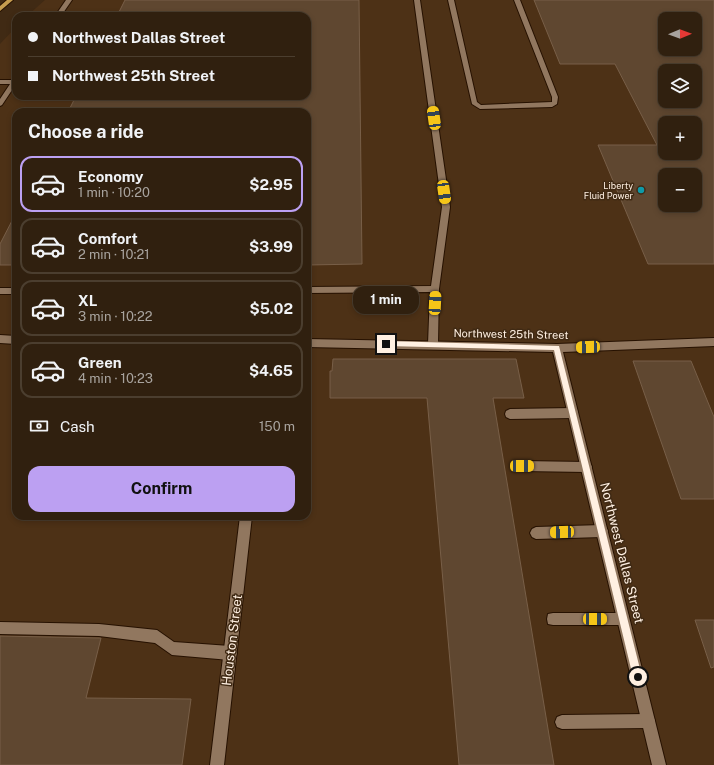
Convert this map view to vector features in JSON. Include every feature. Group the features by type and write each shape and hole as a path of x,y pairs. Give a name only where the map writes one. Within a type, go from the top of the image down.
{"main road":[{"path":"0,9 10,0"}],"street":[{"path":"61,12 69,0"},
{"path":"417,0 446,207 435,289 433,344"},
{"path":"451,0 474,103 480,107 552,106 555,103 555,97 517,0"},
{"path":"0,82 12,81"},
{"path":"0,104 12,86"},
{"path":"311,290 435,289"},
{"path":"0,291 12,291"},
{"path":"0,339 12,340"},
{"name":"Northwest 25th Street","path":"311,343 433,344 557,348 714,342"},
{"name":"Northwest Dallas Street","path":"557,348 659,765"},
{"path":"510,414 573,413"},
{"path":"522,466 586,467"},
{"name":"Houston Street","path":"217,765 246,520"},
{"path":"536,533 602,531"},
{"path":"553,619 623,619"},
{"path":"0,628 99,630 157,637 172,648 230,654"},
{"path":"562,722 648,721"}],"shaded area":[{"path":"45,0 714,0 714,765 0,765 0,44 12,31 12,100 311,100 311,12 32,12"}],"building":[{"path":"125,0 359,0 362,264 311,265 311,108 70,108 74,100 311,100 311,12 119,12"},
{"path":"534,0 714,0 714,264 648,264 598,145 657,145 615,64 560,64"},
{"path":"12,221 12,265 0,265 0,244"},
{"path":"333,359 516,359 524,398 493,398 554,765 459,765 427,398 330,398 330,371 332,371"},
{"path":"633,361 691,361 714,417 714,499 681,499"},
{"path":"695,620 714,620 714,667 711,668"},
{"path":"0,636 101,638 86,698 191,699 182,765 0,765"}],"place":[{"name":"Liberty Fluid Power","path":"641,190"}],"route":[{"path":"386,344 557,348 638,677"}]}
